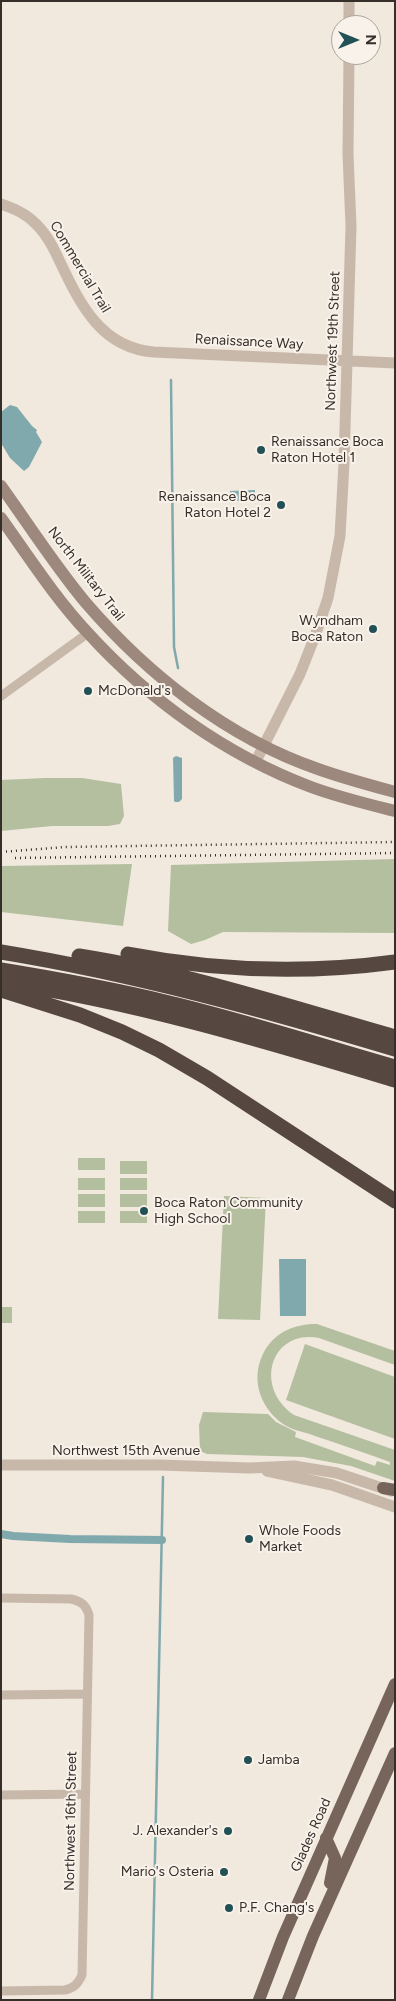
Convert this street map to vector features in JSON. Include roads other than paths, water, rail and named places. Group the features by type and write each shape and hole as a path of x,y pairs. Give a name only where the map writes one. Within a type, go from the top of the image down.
{"highway":[{"path":"1,942 125,963 176,975 395,1037"},
{"path":"1,952 68,963 182,989 395,1049"},
{"path":"66,954 115,952 194,964 276,969 352,967 395,962"},
{"path":"1,970 82,984 164,1002 244,1023 395,1068"},
{"path":"1,982 88,997 171,1016 219,1028 395,1080"},
{"path":"1,990 80,1015 122,1032 158,1050 207,1078 395,1201"}],"main road":[{"name":"North Military Trail","path":"1,486 85,602 132,652 197,705 264,745 317,769 395,792"},
{"path":"1,497 13,503"},
{"path":"1,514 28,524"},
{"path":"1,518 49,586 88,633 129,674 174,711 205,733 256,761 311,787 395,811"},
{"name":"Glades Road","path":"259,2000 283,1937 395,1684"},
{"path":"288,2000 323,1912 395,1753"},
{"path":"323,1912 335,1861 334,1854 326,1838"}],"street":[{"path":"349,1 349,15"},
{"name":"Northwest 19th Street","path":"256,761 311,649 323,616 340,536 343,506 351,226 348,148 348,65"},
{"name":"Commercial Trail","path":"1,204 26,215 41,230 55,252 79,299 97,324 127,346 140,350 161,352"},
{"name":"Renaissance Way","path":"161,352 395,363"},
{"path":"1,696 88,633"},
{"name":"Northwest 15th Avenue","path":"1,1465 159,1465 250,1468 285,1466 313,1468 391,1490"},
{"name":"Northwest 15th Avenue","path":"250,1468 332,1485 395,1507"},
{"name":"Northwest 16th Street","path":"1,1598 72,1599 80,1601 86,1607 89,1615 82,1975 79,1983 73,1988 65,1990 1,1991"},
{"path":"1,1695 87,1694"},
{"path":"1,1796 85,1794"}],"water":[{"path":"10,405 17,407 37,430 36,432 42,442 29,467 24,471 10,458 1,443 1,412"},
{"path":"255,490 255,500 240,498 240,501 230,501 230,491"},
{"path":"176,756 182,758 182,799 179,802 174,801 173,758"},
{"path":"279,1259 306,1259 306,1316 280,1316"}],"waterway":[{"path":"171,380 174,647 178,668"},
{"path":"152,2000 163,1477"},
{"path":"1,1534 70,1539 162,1540"}],"railway":[{"path":"1,852 65,847 395,842"},
{"path":"15,858 395,853"}],"place":[{"name":"Renaissance Boca Raton Hotel 1","path":"261,450"},
{"name":"Renaissance Boca Raton Hotel 2","path":"281,505"},
{"name":"Wyndham Boca Raton","path":"373,629"},
{"name":"McDonald's","path":"88,691"},
{"name":"Boca Raton Community High School","path":"144,1211"},
{"name":"Whole Foods Market","path":"249,1539"},
{"name":"Jamba","path":"248,1760"},
{"name":"J. Alexander's","path":"228,1831"},
{"name":"Mario's Osteria","path":"224,1872"},
{"name":"P.F. Chang's","path":"229,1908"}]}
